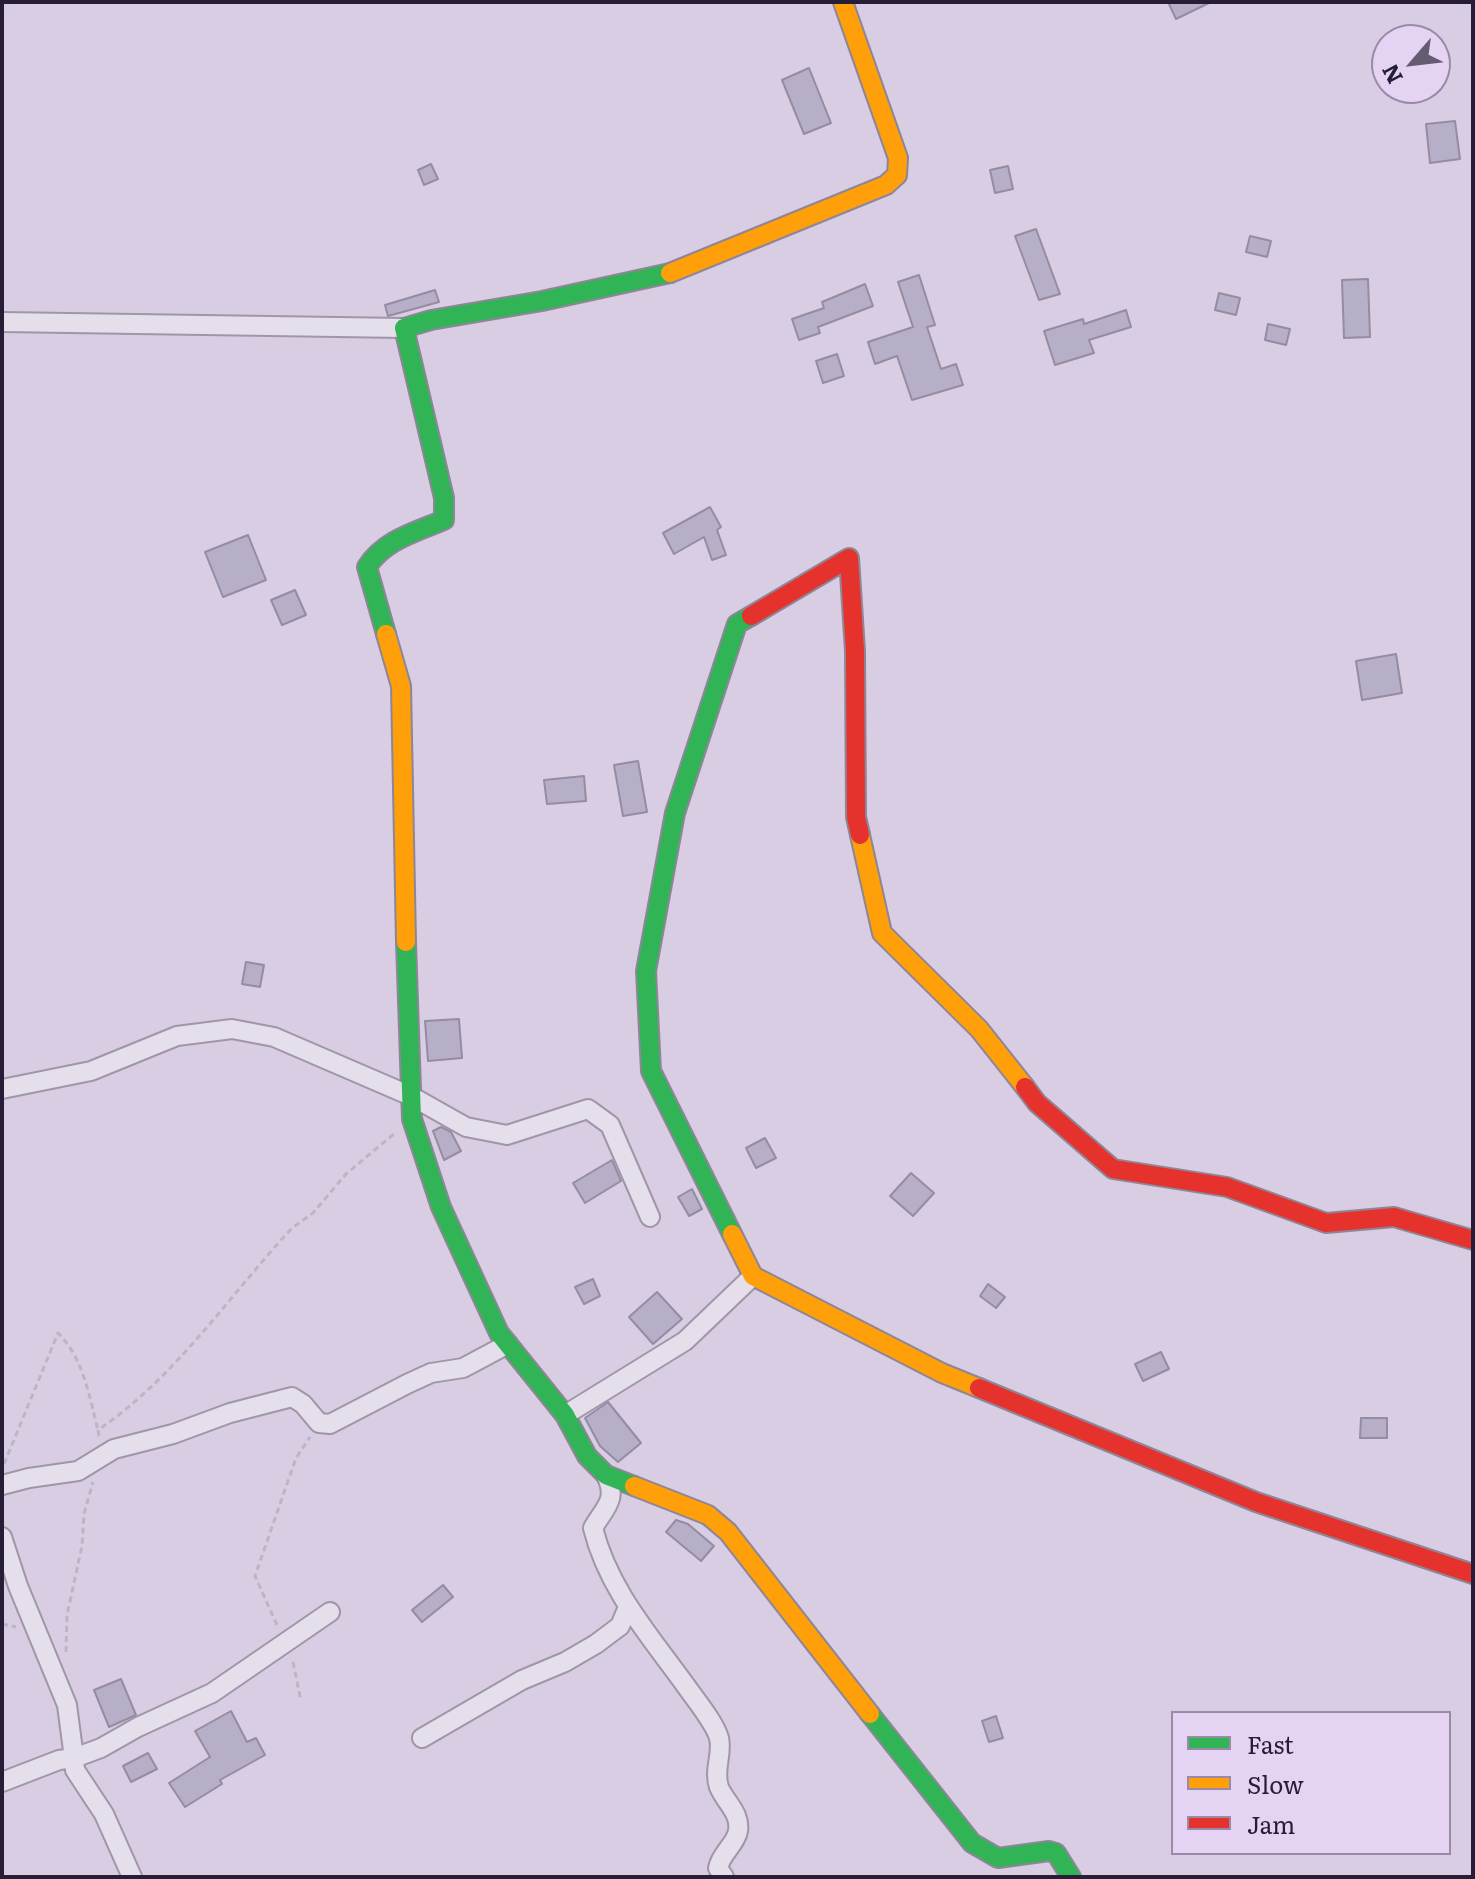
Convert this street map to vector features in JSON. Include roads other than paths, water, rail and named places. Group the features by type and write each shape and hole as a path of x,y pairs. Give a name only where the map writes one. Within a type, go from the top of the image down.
{"street":[{"path":"2,322 404,328 431,320 665,275 886,185 897,175 898,158 843,2"},
{"path":"404,328 444,498 444,520 383,548 372,556 367,567 401,686 412,1119 441,1207 499,1333 565,1415 587,1456 606,1475 612,1488 611,1500 593,1528 609,1574 628,1607 695,1698 719,1737 716,1769 719,1787 737,1817 739,1828 720,1858 718,1868 724,1877"},
{"path":"1473,1240 1394,1217 1326,1223 1227,1187 1113,1169 1037,1103 979,1029 882,933 856,817 855,651 849,558 737,624 675,813 646,971 651,1071 753,1276 942,1373 1256,1502 1473,1574"},
{"path":"2,1089 91,1071 177,1036 232,1029 274,1037 411,1096 466,1127 507,1135 588,1109 610,1125 650,1217"},
{"path":"565,1415 685,1341 753,1276"},
{"path":"2,1485 78,1471 114,1449 292,1397 303,1404 319,1423 330,1424 431,1373 463,1368 508,1344"},
{"path":"606,1475 708,1515 728,1532 972,1843 998,1858 1049,1851 1056,1853 1071,1877"},
{"path":"2,1537 18,1586 67,1705 75,1770 104,1814 132,1877"},
{"path":"422,1738 522,1680 565,1662 596,1644 620,1626 628,1607"},
{"path":"2,1782 101,1748 212,1693 330,1612"}]}
